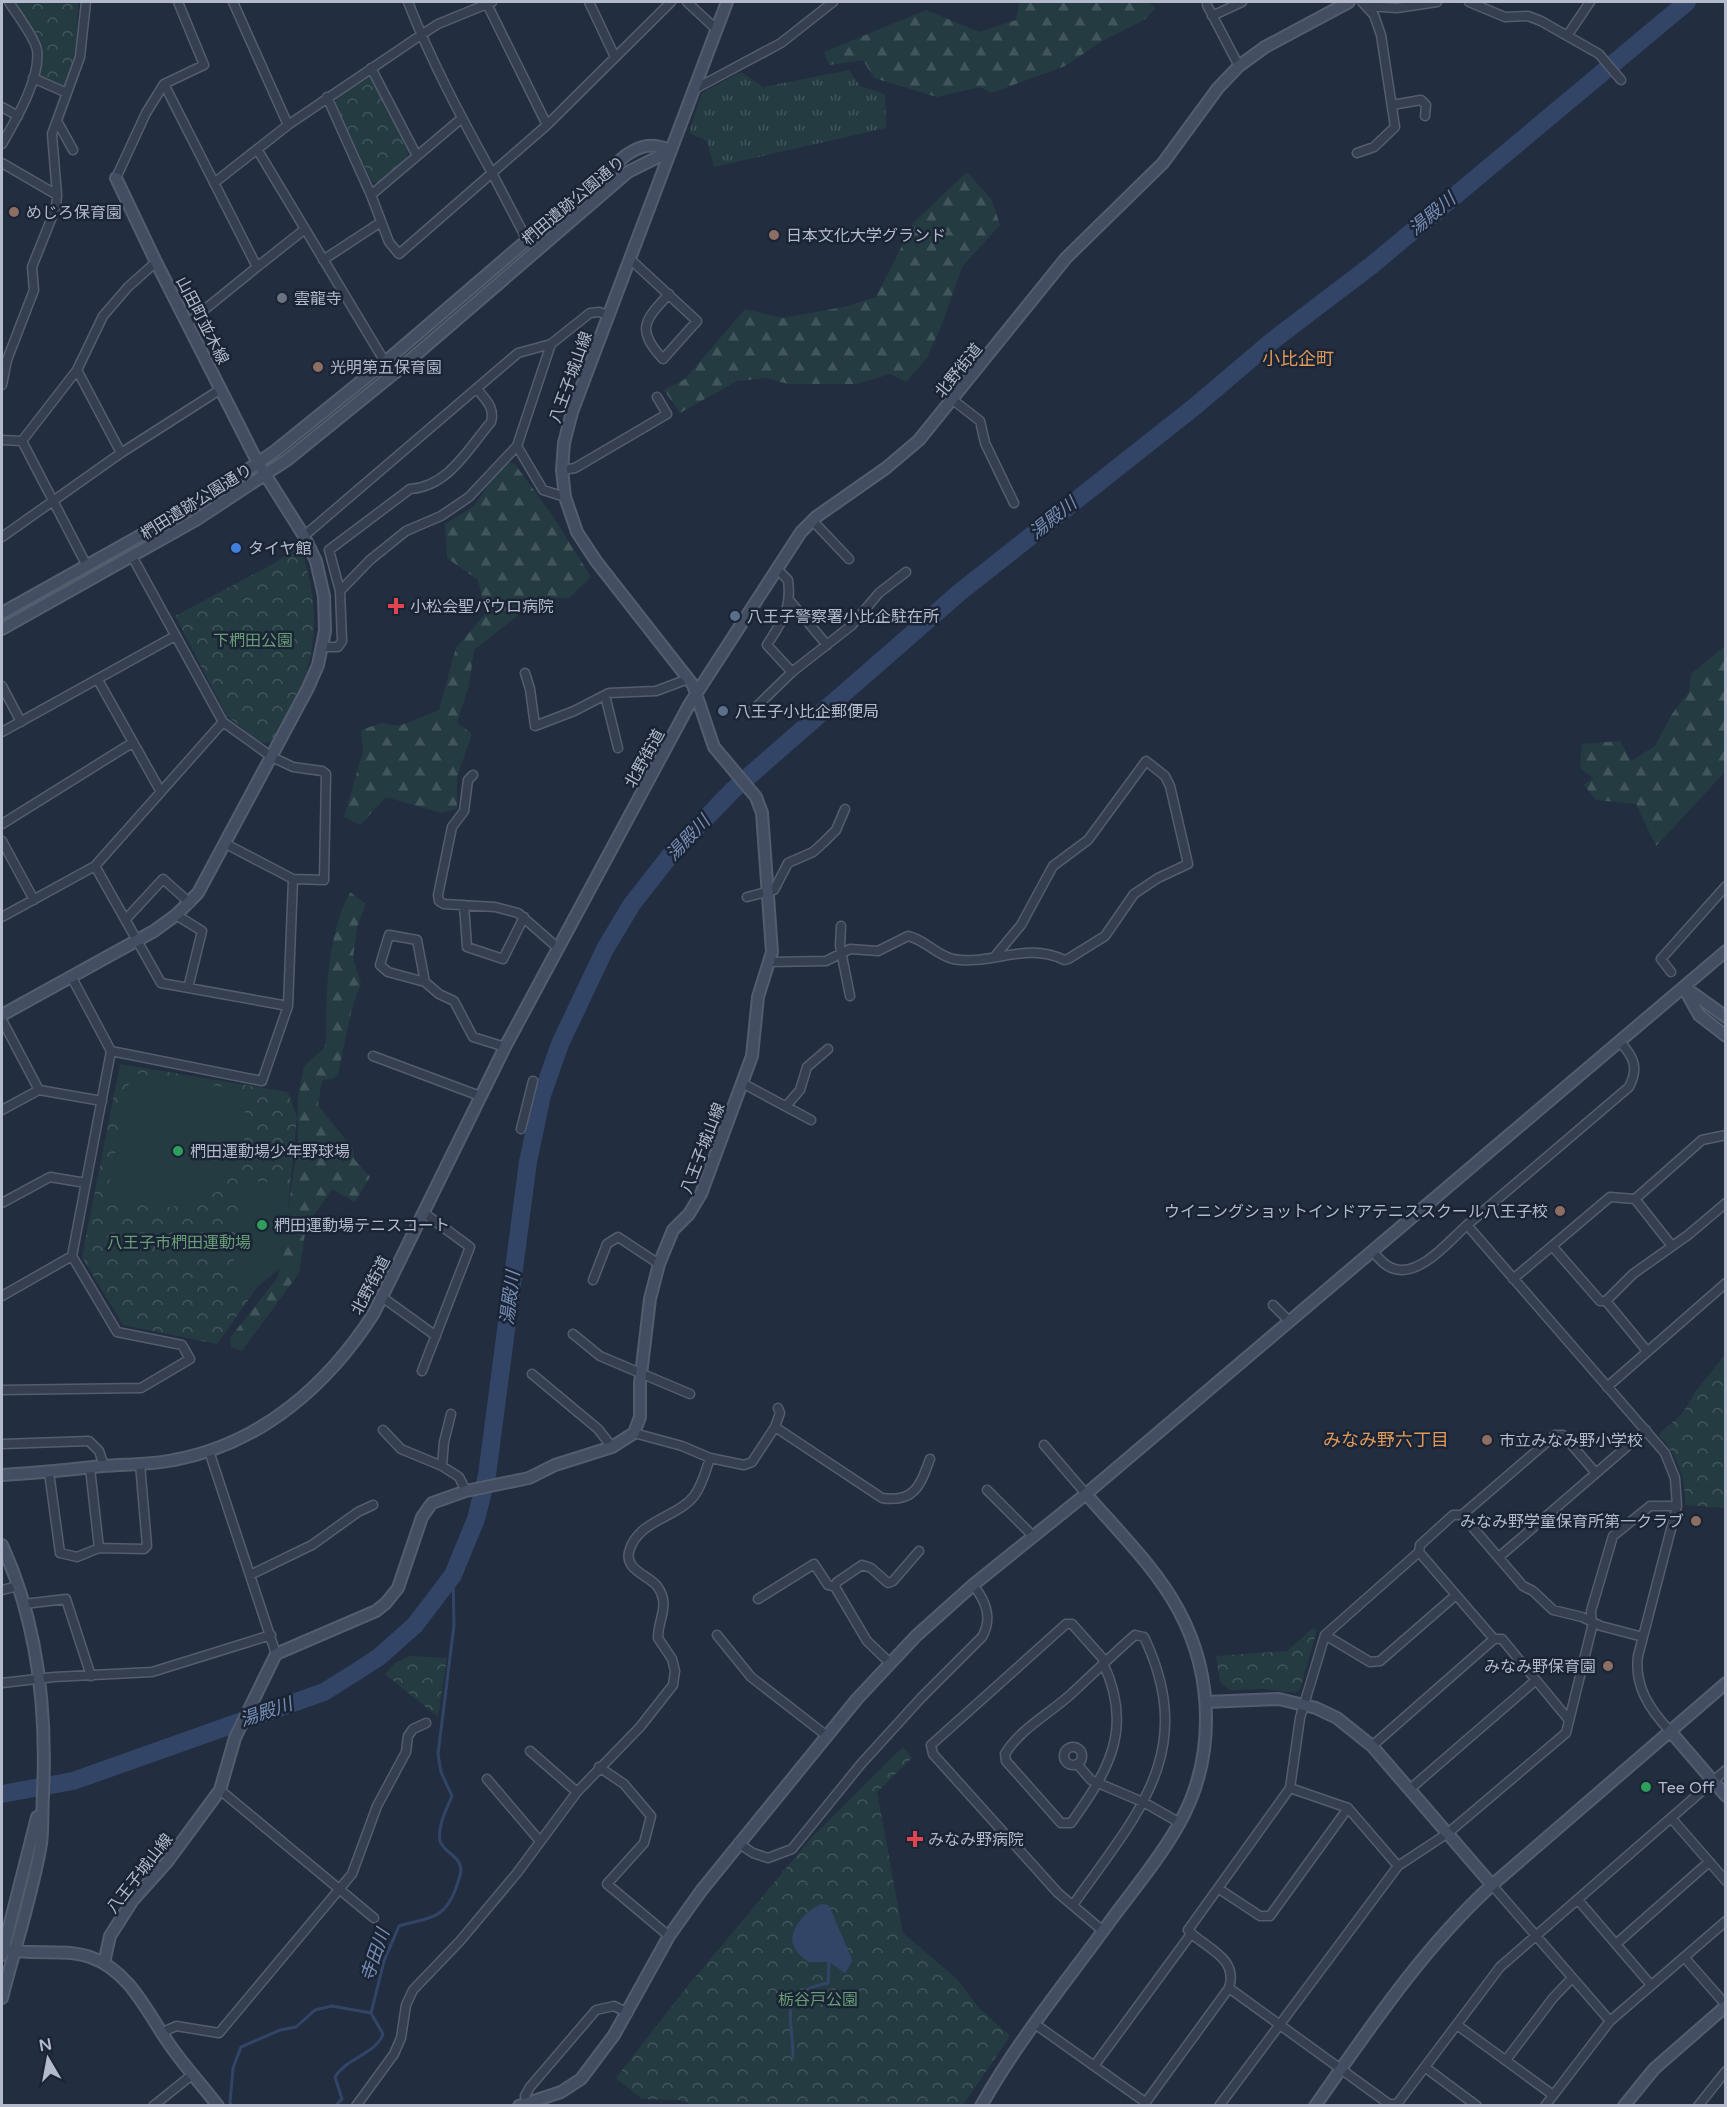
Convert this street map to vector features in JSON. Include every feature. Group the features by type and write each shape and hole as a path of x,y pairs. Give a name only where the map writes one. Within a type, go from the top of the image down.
{"street":[{"path":"2,144 18,116 33,78 37,49 9,2"},
{"path":"2,385 7,360 34,290 32,267 56,207 52,134 80,57 86,2"},
{"path":"116,178 146,112 164,84 204,65 179,2"},
{"path":"233,2 288,124"},
{"path":"408,2 462,118 527,240"},
{"path":"589,2 615,57"},
{"path":"327,97 371,195 389,242 399,254 547,125 671,2"},
{"path":"687,2 716,29"},
{"name":"八王子城山線","path":"634,1433 640,1417 641,1372 650,1299 659,1264 673,1230 689,1214 701,1194 752,1056 758,997 770,962 772,943 769,893 763,820 754,794 711,741 697,691 586,547 571,518 565,497 562,470 567,427 727,2"},
{"path":"693,90 781,43 833,2"},
{"path":"1212,16 1242,2"},
{"name":"北野街道","path":"2,1474 140,1464 174,1460 209,1451 270,1421 314,1388 353,1345 382,1297 505,1047 697,691 735,638 777,569 812,520 902,456 953,400 1066,258 1163,163 1218,88 1239,66 1265,46 1349,2"},
{"path":"1365,4 1397,8 1437,2"},
{"path":"1469,2 1506,16 1534,18 1599,54 1620,79"},
{"path":"1567,36 1590,2"},
{"path":"214,183 288,124 421,34 438,24 490,3 547,125"},
{"path":"1357,153 1374,147 1395,127 1381,34 1374,15 1365,4"},
{"path":"1207,5 1239,66"},
{"path":"371,68 417,156"},
{"path":"33,78 67,93"},
{"path":"164,84 257,267"},
{"path":"1392,105 1421,100 1426,105 1425,116"},
{"path":"2,107 18,116"},
{"path":"371,195 462,118"},
{"path":"57,120 73,150"},
{"name":"椚田遺跡公園通り","path":"2,613 202,501 258,463 385,362 634,150 645,144 655,144 670,150"},
{"path":"257,149 385,362 390,376"},
{"name":"椚田遺跡公園通り","path":"2,629 133,558 265,475 331,426 628,172 670,150"},
{"path":"2,163 57,195"},
{"name":"山田町並木線","path":"2,1015 138,940 177,915 189,903 207,880 308,688 322,647 324,596 316,561 304,536 258,463 116,178"},
{"path":"323,260 381,222"},
{"path":"188,323 305,229"},
{"path":"630,259 669,294 697,321 663,358 645,335 646,318 669,294"},
{"path":"22,441 77,370 103,316 128,287 156,262"},
{"path":"304,536 518,353 551,344 590,313 599,312 609,315"},
{"path":"340,591 370,560 406,531 441,516 463,502 517,446 551,344"},
{"path":"77,370 121,453"},
{"path":"2,537 121,453 221,389"},
{"path":"322,647 338,647 342,641 340,591 329,549 410,489 421,489 444,478 491,422 493,415 490,405 477,389"},
{"path":"562,470 575,468 667,414 657,397"},
{"path":"953,400 980,421 985,443 1014,503"},
{"path":"2,440 22,441"},
{"path":"22,441 87,566"},
{"path":"517,446 543,490 565,497"},
{"path":"812,520 849,559"},
{"path":"133,558 223,722 272,757 293,767 322,771 327,778 324,880 293,879 226,844"},
{"path":"777,569 788,580 790,601 767,645 792,672"},
{"path":"752,712 792,672 852,625 879,593 906,572"},
{"path":"790,601 827,645"},
{"path":"2,732 175,636"},
{"path":"525,673 530,689 535,726 558,718 605,695 656,691 688,679"},
{"path":"98,680 161,792"},
{"path":"2,686 21,722"},
{"path":"605,695 618,748"},
{"path":"2,917 95,866 223,722"},
{"path":"2,824 132,742"},
{"path":"770,962 826,961 850,950 878,951 908,936 954,959 996,955 1012,952 1068,959 1105,936 1134,894 1158,878 1188,864 1170,786 1165,776 1146,761 1088,840 1053,866 1021,925 996,955"},
{"path":"473,775 468,780 464,811 452,827 438,895 439,901 444,904 495,907 524,917 558,948"},
{"path":"747,897 769,893 778,886 788,863 813,852 836,830 845,809"},
{"path":"2,841 33,900"},
{"path":"95,866 161,983 288,1006"},
{"path":"126,919 163,879 189,903"},
{"path":"111,1051 262,1081 288,1006 293,879"},
{"path":"1671,972 1661,959 1725,886"},
{"path":"464,905 467,947 503,959 524,917"},
{"path":"177,915 202,931 188,988"},
{"path":"841,926 842,953 850,996"},
{"path":"425,982 417,940 389,934 380,965 388,972 425,982 439,994 454,1001 473,1037 505,1047"},
{"path":"523,2104 561,2092 581,2079 628,2013 669,1936 738,1843 890,1663 973,1585 1086,1494 1725,951"},
{"path":"2,1390 141,1388 190,1359 182,1345 117,1332 72,1256 111,1051 71,976"},
{"path":"1684,987 1725,1017"},
{"path":"1684,987 1699,1015 1725,1036"},
{"path":"2,1020 39,1090"},
{"path":"1372,1251 1392,1268 1410,1269 1423,1263 1629,1087 1635,1075 1635,1065 1620,1042"},
{"path":"787,1105 800,1090 807,1067 828,1049"},
{"path":"373,1056 480,1096"},
{"path":"521,1129 533,1081"},
{"path":"742,1083 787,1105 811,1120"},
{"path":"2,1110 39,1090 102,1101"},
{"path":"1513,1279 1610,1197 1635,1199 1702,1140 1725,1135"},
{"path":"2,1203 50,1177 86,1183"},
{"path":"1635,1199 1672,1246"},
{"path":"1552,1246 1600,1301 1606,1301 1633,1274 1725,1203"},
{"path":"422,1371 470,1247 424,1213"},
{"path":"1467,1225 1660,1446 1670,1463 1676,1482 1677,1506 1638,1660 1639,1683 1650,1708 1725,1796"},
{"path":"593,1280 608,1244 618,1237 659,1264"},
{"path":"2,1296 72,1256"},
{"path":"1607,1387 1725,1283"},
{"path":"382,1297 435,1336"},
{"path":"1606,1301 1647,1351"},
{"path":"1273,1305 1289,1321"},
{"path":"573,1334 600,1356 690,1394"},
{"path":"532,1374 598,1429 612,1447"},
{"path":"209,1451 276,1654 376,1611 386,1603 395,1594 403,1576 425,1511 436,1501 466,1491 530,1478 555,1464 612,1447 634,1433 682,1446 710,1458 744,1465 752,1462 775,1427 780,1413 778,1408"},
{"path":"442,1466 444,1442 451,1414"},
{"path":"775,1427 882,1498 896,1500 907,1498 920,1481 930,1460"},
{"path":"383,1430 401,1449 442,1466 459,1477 466,1491"},
{"path":"1499,1557 1646,1430"},
{"path":"1035,2024 1144,2104 1229,1988 1231,1982 1224,1958 1188,1930 1290,1788 1304,1704 1325,1635 1419,1552 1420,1545 1453,1515 1462,1515 1555,1435 1563,1435 1596,1473"},
{"path":"2,1444 89,1441 99,1451 104,1466"},
{"path":"981,2106 1035,2024 1180,1823 1201,1766 1205,1740 1206,1702 1198,1659 1174,1602 1044,1445"},
{"path":"356,2106 394,2054 401,2038 406,2005 413,1990 489,1907 577,1792 640,1727 658,1705 675,1677 672,1659 658,1638 665,1610 662,1595 655,1584 634,1568 629,1560 629,1552 650,1524 694,1497 710,1458"},
{"path":"49,1472 60,1554 77,1557 99,1548 144,1549 147,1546 140,1464"},
{"path":"90,1468 99,1548"},
{"path":"987,1490 1034,1537"},
{"path":"250,1575 312,1545 373,1505"},
{"path":"1219,2106 1398,1866 1448,1833 1566,1732 1591,1622 1591,1611 1613,1536 1650,1506 1677,1506"},
{"path":"1462,1515 1523,1586 1533,1591 1548,1608 1643,1637"},
{"path":"2,1545 24,1604 40,1679 44,1724 43,1796 38,1862 6,1952 2,1998"},
{"path":"835,1587 837,1582 862,1565 872,1569 888,1583 893,1581 919,1551"},
{"path":"1419,1552 1494,1639"},
{"path":"759,1599 814,1564 828,1585 835,1587 867,1641 890,1663"},
{"path":"738,1843 753,1853 768,1857 792,1849 868,1756 921,1698 982,1637 986,1630 988,1611 984,1599 973,1585"},
{"path":"2,1590 18,1586"},
{"path":"1325,1635 1370,1662 1380,1661 1456,1595"},
{"path":"24,1604 66,1599 91,1676"},
{"path":"1072,1905 1144,1803 1154,1782 1163,1744 1164,1708 1162,1687 1154,1658 1142,1635 1136,1635 1104,1662 1006,1751 1004,1757 1064,1824 1071,1823 1098,1784 1110,1756 1117,1730 1114,1697 1104,1662 1072,1624 1066,1624 931,1745 933,1754 1059,1893 1072,1905 1103,1931"},
{"path":"2,1683 158,1671 178,1662 271,1635"},
{"path":"717,1635 751,1677 827,1736"},
{"path":"1372,1746 1494,1639 1502,1639 1569,1720"},
{"name":"八王子城山線","path":"105,1963 110,1936 133,1900 167,1862 220,1790 235,1738 276,1654"},
{"path":"1410,1789 1536,1680"},
{"path":"1314,2106 1439,1938 1492,1885 1725,1683"},
{"path":"1206,1702 1267,1699 1304,1704 1337,1718 1372,1746 1610,2021"},
{"path":"161,2033 176,2026 219,2033 352,1874 377,1806 406,1752 408,1736 413,1729 426,1723"},
{"path":"530,1751 577,1792"},
{"path":"1077,1764 1085,1776 1098,1784 1144,1803 1180,1823"},
{"path":"599,1767 624,1784 651,1816 644,1843 607,1884 669,1936"},
{"path":"1229,1988 1393,2105 1400,2102 1496,1970 1672,1819 1725,1770"},
{"path":"487,1779 539,1840"},
{"path":"1290,1788 1348,1808 1398,1866"},
{"path":"220,1790 374,1918"},
{"path":"1219,1888 1260,1916 1270,1916 1348,1808"},
{"path":"1672,1819 1725,1881"},
{"path":"1616,1944 1709,1862"},
{"path":"1578,1900 1652,1985"},
{"path":"1545,2106 1610,2021 1725,1921"},
{"path":"1094,2066 1191,1934"},
{"path":"6,1952 72,1953 105,1963 131,1987 161,2033 218,2106"},
{"path":"1624,2106 1654,2069 1725,2005 1684,1957"},
{"path":"1506,2060 1553,1998 1572,1978"},
{"path":"523,2104 530,2087 596,2010 614,2006 628,2013"},
{"path":"1457,2025 1553,2095"},
{"path":"1426,2068 1477,2106"},
{"path":"1698,2106 1725,2071"},
{"path":"153,2106 193,2074"}],"green space":[{"path":"15,2 78,2 76,54 65,89 36,76 40,48"},
{"path":"1019,2 1148,2 1156,8 1144,20 1104,40 1065,66 991,93 980,87 937,97 874,78 863,60 829,65 824,52 926,10 979,32 1016,20"},
{"path":"849,70 860,86 885,94 886,128 714,167 707,141 689,133 702,93 741,72 763,87"},
{"path":"366,76 371,78 408,151 407,158 378,183 372,182 335,102 337,94"},
{"path":"967,172 992,200 1000,225 962,267 927,358 906,382 890,374 857,384 788,384 766,378 737,381 680,413 664,390 685,379 745,309 783,318 844,307 876,297 914,222"},
{"path":"514,463 550,512 591,577 569,598 539,599 474,650 469,686 457,722 472,734 457,777 457,809 441,813 386,797 360,825 344,817 363,751 361,730 381,723 399,726 439,710 456,648 486,613 478,580 447,558 445,524 473,507 503,464"},
{"name":"下椚田公園","path":"300,546 309,578 314,611 310,661 298,693 271,742 262,743 227,716 175,616 273,564"},
{"path":"1725,646 1725,772 1656,846 1636,804 1596,800 1584,785 1593,778 1580,768 1582,744 1620,741 1631,761 1655,746 1672,714 1689,692 1691,674"},
{"path":"350,892 366,904 357,927 353,958 361,984 352,1008 338,1074 333,1079 322,1080 318,1105 353,1149 354,1159 370,1177 355,1202 332,1189 306,1227 299,1273 242,1351 231,1347 230,1338 278,1277 298,1143 298,1096 304,1066 324,1048 326,1042 329,965 332,946 342,909"},
{"name":"八王子市椚田運動場","path":"120,1064 288,1092 297,1117 282,1267 258,1286 217,1344 123,1325 82,1257"},
{"name":"椚田運動場少年野球場","path":"131,1073 231,1088 245,1110 245,1137 236,1165 220,1189 203,1201 165,1208 107,1194"},
{"name":"椚田運動場テニスコート","path":"241,1180 290,1184 282,1267 260,1265 258,1286 232,1284"},
{"path":"1725,1355 1725,1508 1685,1505 1684,1485 1679,1467 1671,1450 1659,1434 1683,1413 1695,1392"},
{"path":"1313,1628 1317,1630 1300,1689 1295,1693 1264,1689 1230,1690 1220,1682 1216,1656 1287,1651"},
{"path":"409,1656 447,1658 438,1717 385,1674 395,1663"},
{"name":"栃谷戸公園","path":"903,1747 912,1758 877,1792 903,1933 957,1979 979,2008 1010,2036 963,2105 694,2105 679,2100 642,2099 616,2078 682,1993 813,1836"}],"water":[{"path":"822,1904 828,1905 831,1910 851,1957 852,1962 845,1973 829,1962 809,1962 797,1952 793,1944 794,1932 801,1920 811,1910"}],"waterway":[{"name":"湯殿川","path":"2,1794 73,1781 324,1692 379,1657 415,1625 453,1575 476,1519 487,1475 528,1162 542,1095 560,1044 605,949 632,904 672,853 733,790 960,592 1193,408 1272,341 1372,265 1687,2"},
{"name":"寺田川","path":"232,2106 230,2103 233,2068 241,2047 280,2030 296,2027 315,2010 332,2006 371,2013 384,1961 399,1926 427,1919 441,1912 456,1888 461,1868 456,1858 444,1848 439,1835 452,1796 441,1772 438,1754 454,1625 453,1575"},
{"path":"793,2057 790,2018 794,2000 812,1987 828,1983 829,1962"},
{"path":"335,2106 342,2099 335,2077 346,2065 374,2046 383,2034 371,2013"}],"place":[{"name":"めじろ保育園","path":"14,212"},
{"name":"日本文化大学グランド","path":"774,235"},
{"name":"雲龍寺","path":"282,298"},
{"name":"光明第五保育園","path":"318,367"},
{"name":"タイヤ館","path":"236,548"},
{"name":"小松会聖パウロ病院","path":"396,606"},
{"name":"八王子警察署小比企駐在所","path":"735,616"},
{"name":"八王子小比企郵便局","path":"723,711"},
{"name":"椚田運動場少年野球場","path":"178,1151"},
{"name":"ウイニングショットインドアテニススクール八王子校","path":"1560,1211"},
{"name":"椚田運動場テニスコート","path":"262,1225"},
{"name":"市立みなみ野小学校","path":"1487,1440"},
{"name":"みなみ野学童保育所第一クラブ","path":"1696,1521"},
{"name":"みなみ野保育園","path":"1608,1666"},
{"name":"Tee Off","path":"1646,1787"},
{"name":"みなみ野病院","path":"915,1839"}],"district":[{"name":"小比企町","path":"1298,359"},
{"name":"みなみ野六丁目","path":"1386,1440"}]}
